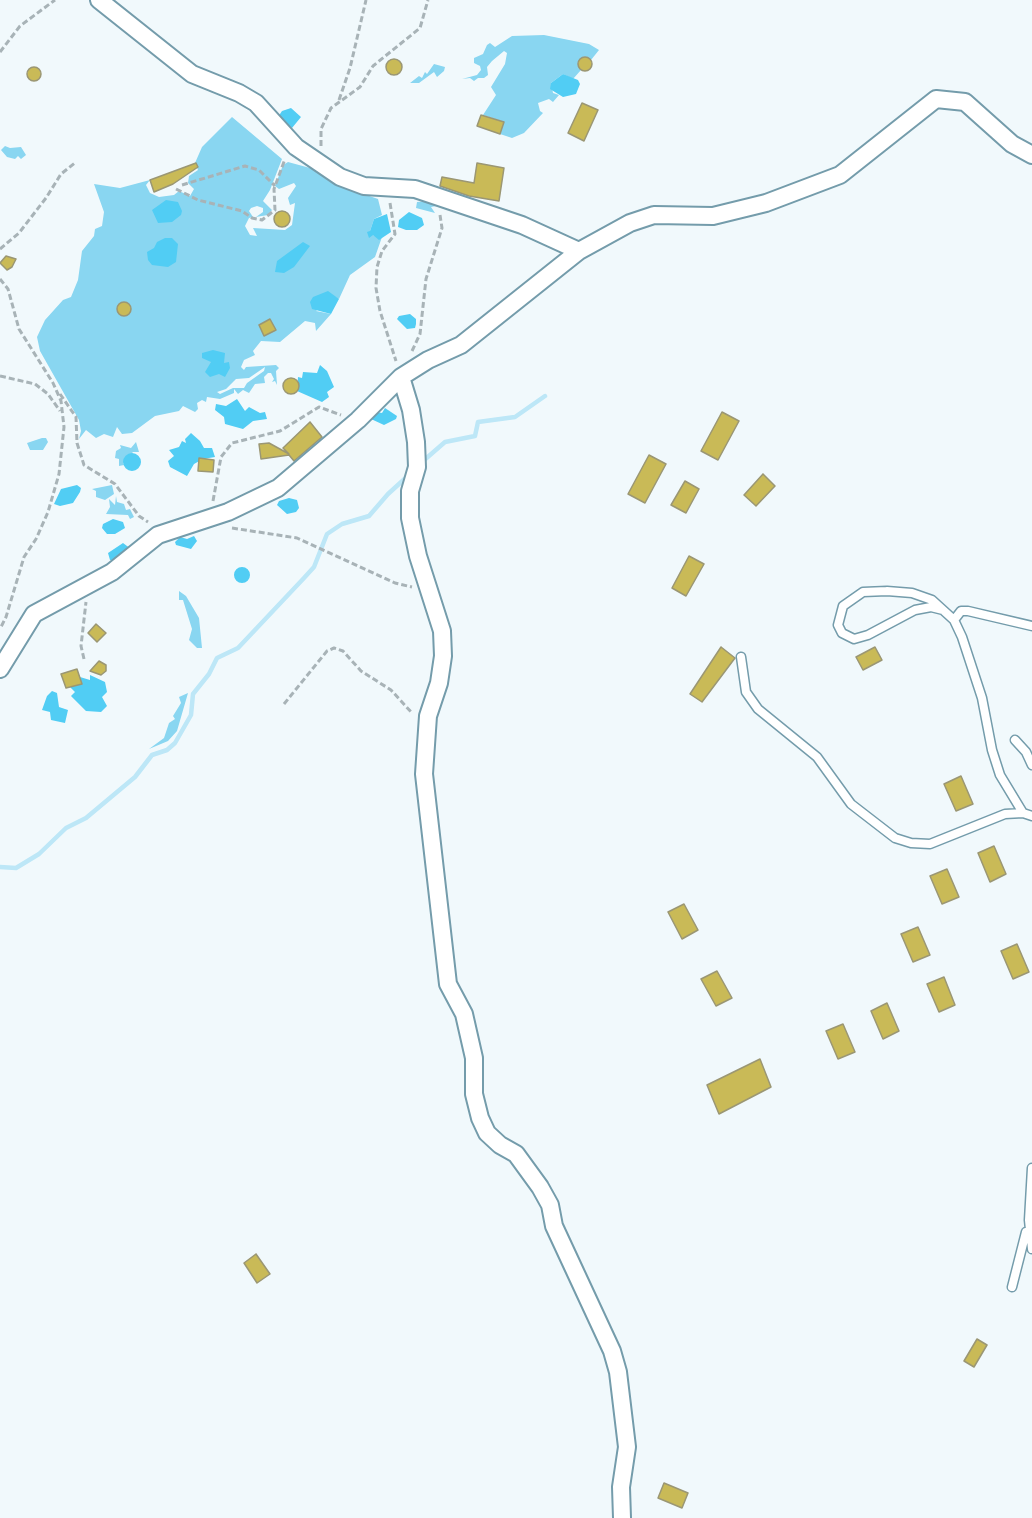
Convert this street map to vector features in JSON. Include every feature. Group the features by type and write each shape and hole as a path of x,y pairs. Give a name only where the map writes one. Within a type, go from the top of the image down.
{"street":[{"path":"99,0 192,74 239,93 256,103 296,147 340,177 364,186 404,186 522,225 579,251"},
{"path":"0,669 34,614 112,572 158,535 208,519 278,488 358,420 401,377 428,360 461,345 579,251 630,223 654,215 713,216 766,203 840,175 936,99 965,102 1012,144 1032,155"},
{"path":"401,377 411,410 416,442 417,467 410,491 410,518 418,556 442,631 443,656 439,683 428,716 424,774 448,984 464,1014 474,1058 474,1094 480,1118 487,1133 500,1145 516,1154 540,1187 550,1205 554,1226 612,1351 618,1372 627,1447 621,1488 622,1518"}],"lane":[{"path":"943,610 931,607 915,610 868,635 854,639 847,638 838,625 843,606 863,592 912,593 932,600 943,610 954,620 977,680 992,750 1000,775 1023,813"},
{"path":"954,620 961,611 968,611 1032,626"},
{"path":"741,657 746,692 758,709 817,757 851,804 895,838 911,843 930,844 1005,814 1023,813 1032,816"},
{"path":"1015,740 1026,752 1032,765"},
{"path":"1032,1168 1029,1220 1032,1249"},
{"path":"1012,1287 1029,1220"}],"path":[{"path":"0,49 20,26 55,0"},
{"path":"322,165 320,133 325,118 338,101 350,68 366,0"},
{"path":"338,101 360,87 373,66 420,27 428,0"},
{"path":"176,189 198,200 242,211 256,220 269,216 275,210 275,186 286,157 296,147 320,133"},
{"path":"0,249 20,233 61,174 76,162"},
{"path":"182,185 245,166 259,170 275,186"},
{"path":"401,377 420,334 426,279 442,228 433,195"},
{"path":"388,199 395,234 382,251 377,267 376,288 380,311 401,377"},
{"path":"0,279 8,290 19,329 76,417 77,442 84,465 115,484 139,516 153,524 177,528"},
{"path":"0,375 34,384 54,400 62,414"},
{"path":"0,629 6,617 24,557 36,539 59,474 64,427 56,388"},
{"path":"208,519 212,514 221,457 232,443 280,431 319,407 358,420"},
{"path":"224,528 274,533 297,538 395,583 414,588 433,602"},
{"path":"82,587 87,611 81,646 84,659"},
{"path":"284,704 327,651 334,648 344,651 361,671 391,690 427,734"}],"shaded area":[{"path":"544,35 589,44 599,50 591,60 585,57 579,60 581,70 573,79 563,74 551,83 553,93 559,95 553,102 549,99 538,103 543,113 524,133 512,138 500,134 504,122 483,115 496,95 491,87 505,64 507,53 504,51 492,61 487,67 488,75 484,78 474,81 470,78 462,79 477,75 481,70 480,66 474,63 474,58 483,54 490,43 495,47 512,36"},
{"path":"434,64 445,67 444,71 437,77 434,72 419,83 410,83 419,76 422,78"},
{"path":"563,74 578,80 580,84 576,94 563,97 550,89 551,83"},
{"path":"291,108 301,117 292,128 278,117 282,111"},
{"path":"232,117 282,159 270,190 263,201 272,210 268,215 256,217 263,212 263,208 257,206 251,208 249,211 253,217 249,218 245,226 250,235 257,236 253,228 285,230 292,225 295,203 290,205 288,198 296,186 294,183 279,189 275,186 283,165 288,162 310,168 332,183 378,199 382,215 374,219 370,231 373,235 382,237 375,257 350,275 339,299 333,296 316,311 331,314 316,331 315,323 305,321 280,342 261,341 253,351 255,355 244,360 241,367 244,370 246,367 276,365 279,368 276,371 277,385 275,381 272,382 274,379 271,373 268,373 264,377 265,383 255,384 249,393 243,390 238,394 234,389 234,393 220,399 207,397 206,402 202,400 197,403 198,409 195,412 183,406 179,411 155,416 132,433 122,434 117,427 113,437 104,434 96,438 86,430 79,439 81,431 79,420 40,351 37,337 45,320 63,300 71,297 78,280 82,251 94,236 95,229 102,226 104,212 94,184 120,188 150,180 146,185 150,193 159,197 174,195 179,191 190,196 194,189 188,183 189,176 198,170 195,163 202,147","holes":["265,367 264,371 247,383 244,388 233,388 220,394 217,392 226,389 236,379 249,378"]},
{"path":"5,146 21,147 26,155 21,159 18,156 15,159 7,157 1,150"},
{"path":"166,200 178,202 182,211 181,215 172,222 158,223 152,210"},
{"path":"427,201 436,206 431,207 435,213 416,208 417,202"},
{"path":"409,212 422,218 424,225 417,230 398,227 399,220"},
{"path":"387,214 391,232 379,240 373,235 369,238 367,232 370,231 374,219"},
{"path":"165,238 172,238 178,244 176,262 168,267 152,265 148,260 147,252"},
{"path":"303,242 310,246 294,267 284,273 275,272 277,261"},
{"path":"328,291 339,299 331,314 312,309 310,302 313,297"},
{"path":"410,314 416,319 416,324 415,328 407,329 397,319 399,316"},
{"path":"213,350 225,353 224,363 229,362 230,368 225,377 219,374 210,377 205,372 211,362 202,358 202,353"},
{"path":"320,365 327,371 334,387 327,392 329,397 322,402 297,391 298,377 302,378 303,372 317,373"},
{"path":"237,399 245,411 249,407 260,413 265,412 267,419 253,421 243,429 225,424 224,417 215,410 216,404 226,406"},
{"path":"385,408 397,416 396,419 384,425 371,419 377,412 382,413"},
{"path":"191,433 204,448 212,448 215,457 203,459 194,464 187,476 170,467 168,461 174,456 169,450 179,447 182,441 186,443 185,439"},
{"path":"46,438 48,442 43,450 30,450 27,443"},
{"path":"136,442 139,452 133,452 123,463 124,465 119,466 119,459 115,458 116,451 121,448 120,445 131,448"},
{"path":"132,453 138,456 141,462 138,468 132,471 126,468 123,462 126,456"},
{"path":"77,485 81,488 73,503 60,506 54,504 61,489"},
{"path":"112,485 114,494 105,500 96,497 96,491 92,489"},
{"path":"116,496 117,502 124,504 126,510 130,509 134,517 130,519 128,515 106,514 110,507 109,499 115,505"},
{"path":"289,498 297,500 299,508 296,512 287,514 277,505 279,501"},
{"path":"113,519 123,522 125,528 115,534 107,534 102,528 103,524"},
{"path":"194,536 197,541 191,549 176,545 175,542 180,537 187,539"},
{"path":"123,543 131,549 114,561 110,560 108,553"},
{"path":"242,567 250,575 242,583 234,575"},
{"path":"179,591 186,596 199,618 202,648 197,648 189,640 192,629 183,600 179,600"},
{"path":"90,675 105,682 107,692 102,697 107,706 101,712 86,711 71,696 75,692 70,687 82,684 80,677 90,680"},
{"path":"52,691 57,693 59,707 68,710 65,723 51,720 50,712 42,710 47,696"},
{"path":"188,693 177,731 168,741 149,749 164,738 169,723 175,719 173,716 181,703 179,697"}],"building":[{"path":"585,57 590,59 592,64 590,69 585,71 580,69 578,64 580,59"},
{"path":"394,59 402,67 394,75 386,67"},
{"path":"31,67 37,67 41,74 37,81 31,81 27,77 27,71"},
{"path":"582,103 598,110 584,141 568,133"},
{"path":"481,115 504,122 500,134 477,126"},
{"path":"196,163 198,167 173,184 154,192 150,180"},
{"path":"477,163 504,168 499,201 469,196 440,186 442,177 474,183"},
{"path":"282,211 290,219 282,227 274,219"},
{"path":"6,256 16,259 12,267 7,270 0,263"},
{"path":"121,302 127,302 131,309 127,316 121,316 117,312 117,306"},
{"path":"270,319 276,330 264,336 259,325"},
{"path":"291,378 297,380 299,386 297,392 291,394 285,392 283,386 285,380"},
{"path":"722,412 739,421 718,460 701,451"},
{"path":"310,422 322,437 294,461 289,455 261,459 259,444 269,443 289,454 283,448"},
{"path":"649,455 666,464 645,503 628,494"},
{"path":"199,458 214,460 213,472 198,471"},
{"path":"763,474 775,486 756,506 744,495"},
{"path":"685,481 699,489 686,513 671,505"},
{"path":"689,556 704,564 686,596 672,588"},
{"path":"96,624 106,633 97,642 88,633"},
{"path":"721,647 735,658 702,702 690,694"},
{"path":"875,647 882,660 863,670 856,657"},
{"path":"99,661 106,665 106,671 101,675 90,671"},
{"path":"77,669 82,684 66,688 61,674"},
{"path":"961,776 973,804 956,811 944,784"},
{"path":"994,846 1006,874 990,882 978,853"},
{"path":"947,869 959,897 942,904 930,876"},
{"path":"684,904 698,930 682,939 668,912"},
{"path":"918,927 930,955 913,962 901,934"},
{"path":"1017,944 1029,972 1013,979 1001,951"},
{"path":"717,971 732,998 716,1006 701,979"},
{"path":"944,977 955,1005 939,1012 927,984"},
{"path":"887,1003 899,1031 883,1039 871,1011"},
{"path":"843,1024 855,1052 838,1059 826,1031"},
{"path":"760,1059 771,1087 719,1114 707,1085"},
{"path":"256,1254 270,1274 257,1283 244,1263"},
{"path":"977,1339 987,1345 974,1367 964,1361"},
{"path":"664,1483 688,1493 682,1508 658,1498"}],"waterway":[{"path":"422,462 445,442 475,436 478,422 515,417 545,396"},
{"path":"0,867 16,868 39,854 66,828 86,818 135,777 152,755 167,750 175,743 191,715 193,694 209,674 217,658 238,648 314,567 327,534 342,524 369,516 410,474"}]}
